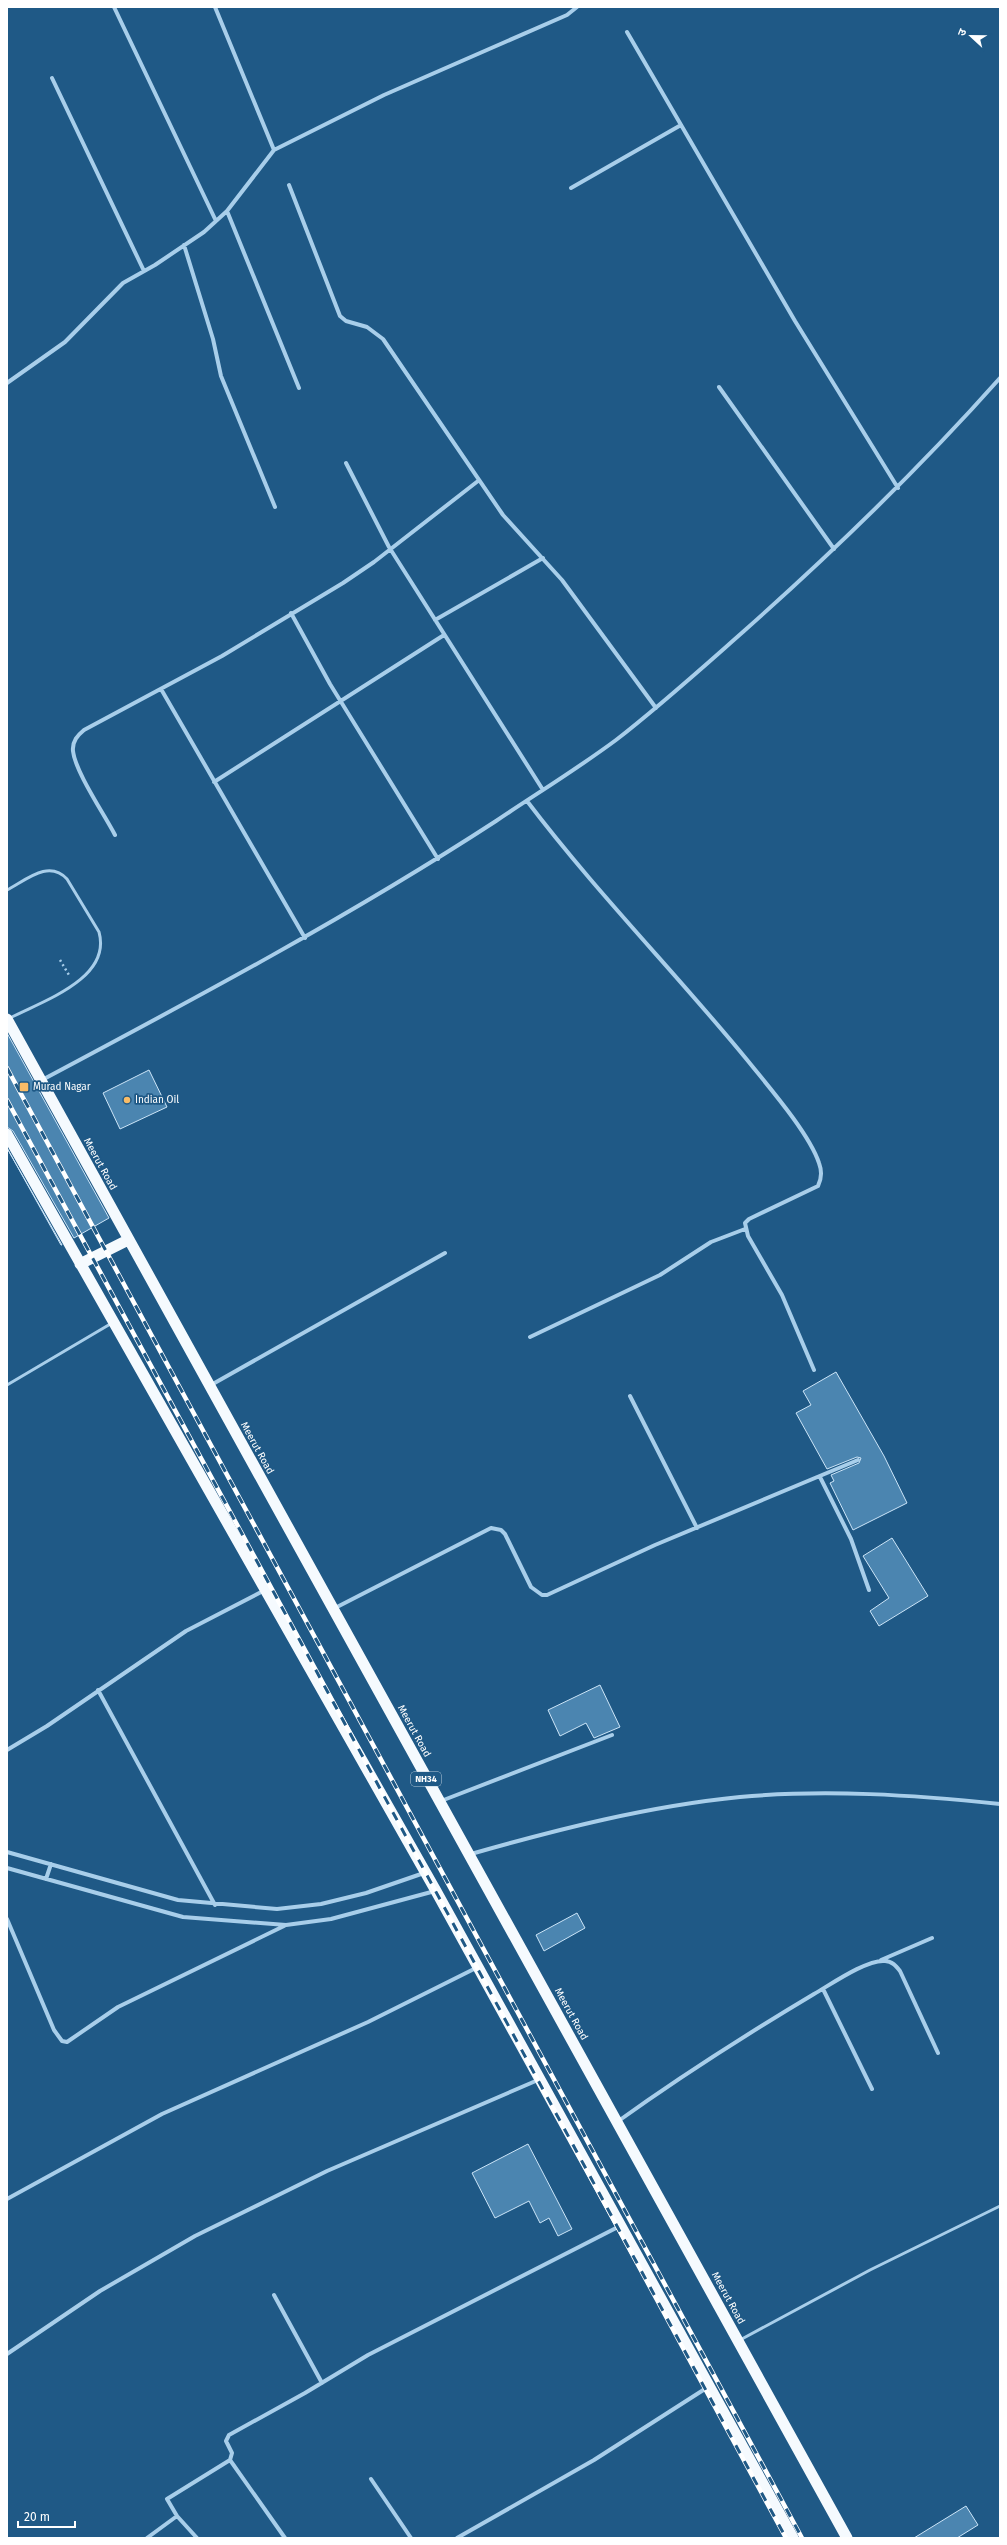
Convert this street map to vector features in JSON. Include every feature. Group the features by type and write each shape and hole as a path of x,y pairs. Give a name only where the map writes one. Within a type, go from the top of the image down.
{"highway":[{"name":"Meerut Road","path":"7,1019 40,1082 847,2538"},
{"path":"7,1134 436,1891 793,2538"},
{"path":"80,1264 128,1240"}],"street":[{"path":"114,7 216,221"},
{"path":"215,7 274,150"},
{"path":"7,384 64,342 123,283 184,246 216,221 227,211 274,150 384,95 567,15 577,7"},
{"path":"627,32 795,321 898,488"},
{"path":"52,78 144,271"},
{"path":"571,188 681,125"},
{"path":"289,185 340,316 346,321 367,327 383,339 478,481 511,525 562,580 656,708"},
{"path":"227,211 299,388"},
{"path":"184,246 213,339 221,376 275,507"},
{"path":"40,1082 305,938 438,859 615,741 656,708 834,549 898,488 1000,378"},
{"path":"719,387 834,549"},
{"path":"346,463 391,548 444,635 543,790"},
{"path":"115,834 78,765 73,751 74,742 84,730 222,656 343,583 478,481"},
{"path":"436,620 543,558"},
{"path":"291,613 341,703 438,859"},
{"path":"214,782 341,703 444,635"},
{"path":"161,689 305,938"},
{"path":"527,801 585,873 691,993 758,1073 796,1124 819,1161 821,1178 818,1186 749,1219 745,1223 745,1229 782,1295 814,1370"},
{"path":"530,1337 660,1275 711,1242 745,1229"},
{"path":"209,1386 445,1253"},
{"path":"630,1396 697,1528"},
{"path":"332,1610 491,1528 501,1530 531,1587 542,1595 555,1592 604,1568 858,1460"},
{"path":"820,1477 851,1539 869,1590"},
{"path":"7,1750 186,1631 266,1590"},
{"path":"98,1690 214,1905"},
{"path":"439,1802 612,1735"},
{"path":"468,1854 619,1816 739,1797 817,1794 885,1796 1000,1804"},
{"path":"7,1852 178,1900 214,1905 277,1909 320,1904 366,1894 425,1872"},
{"path":"46,1879 51,1864"},
{"path":"7,1868 183,1917 286,1925 331,1919 436,1891"},
{"path":"7,1919 54,2030 62,2041 67,2042 118,2007 286,1925"},
{"path":"617,2122 713,2056 823,1989 877,1962 932,1938"},
{"path":"877,1962 886,1961 893,1964 900,1971 938,2052"},
{"path":"7,2200 162,2114 368,2022 478,1967"},
{"path":"823,1989 872,2088"},
{"path":"7,2354 100,2291 195,2236 327,2171 540,2079"},
{"path":"197,2538 177,2516 168,2502 170,2496 230,2460 232,2454 226,2440 228,2435 322,2383 374,2352 620,2226"},
{"path":"274,2295 322,2383"},
{"path":"457,2538 588,2464 708,2386"},
{"path":"230,2460 285,2538"},
{"path":"371,2479 411,2538"},
{"path":"147,2538 177,2516"}],"lane":[{"path":"7,890 43,870 52,869 62,873 68,879 99,932 101,942 99,955 94,967 85,978 7,1019"},
{"path":"7,1385 113,1322"},
{"path":"738,2341 870,2270 1000,2206"}],"path":[{"path":"60,960 74,984"}],"building":[{"name":"Murad Nagar","path":"7,1033 109,1218 74,1238 13,1131 7,1127"},
{"path":"149,1070 167,1107 120,1129 103,1093"},
{"path":"7,1148 62,1245 61,1245"},
{"path":"836,1372 884,1456 907,1503 853,1530 830,1483 834,1481 831,1475 859,1463 861,1458 857,1457 827,1469 796,1413 811,1405 803,1391"},
{"path":"892,1538 928,1596 879,1626 870,1611 889,1598 863,1556"},
{"path":"600,1685 620,1727 594,1738 586,1723 560,1736 548,1710"},
{"path":"577,1913 585,1928 544,1951 536,1935"},
{"path":"528,2144 572,2229 558,2236 549,2218 540,2223 529,2201 495,2218 472,2173"},
{"path":"966,2506 978,2525 957,2538 914,2538"}],"railway":[{"path":"7,1068 802,2538"},
{"path":"7,1100 786,2538"}],"place":[{"name":"Murad Nagar","path":"24,1087"},
{"name":"Indian Oil","path":"127,1100"}]}
